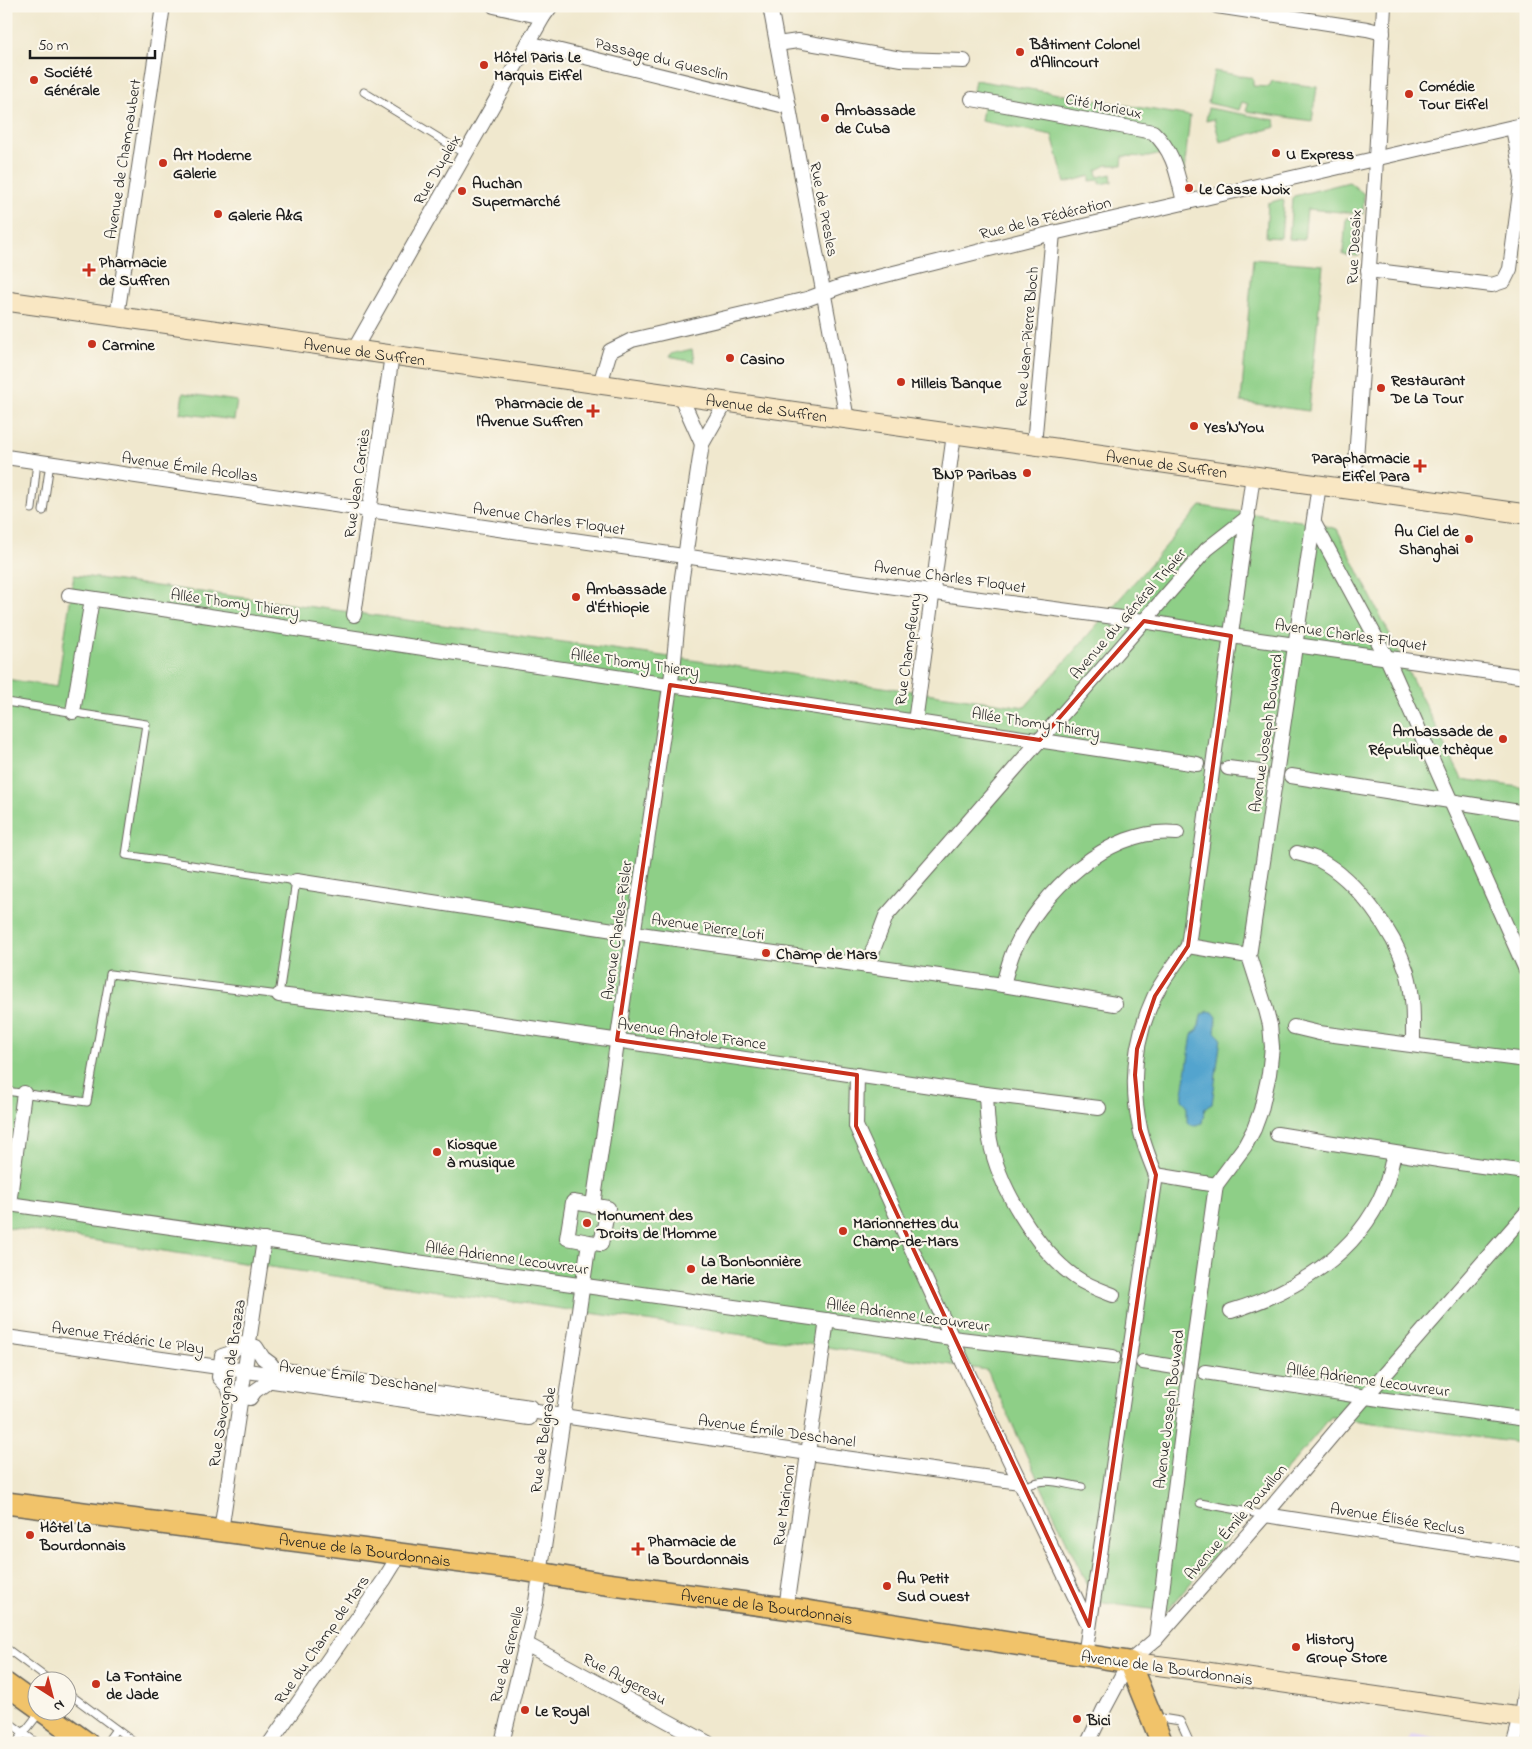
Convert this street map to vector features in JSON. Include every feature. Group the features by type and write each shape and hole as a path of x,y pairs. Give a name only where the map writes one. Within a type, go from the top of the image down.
{"main road":[{"name":"Avenue de Suffren","path":"6,301 1526,514"},
{"name":"Avenue de la Bourdonnais","path":"6,1503 542,1573 598,1583 786,1608 1085,1656 1523,1718"},
{"path":"1129,1662 1162,1743"},
{"path":"6,1684 28,1700"},
{"path":"58,1722 87,1743"}],"street":[{"name":"Avenue de Champaubert","path":"117,316 163,6"},
{"path":"494,6 547,11"},
{"name":"Rue de Presles","path":"770,6 847,419"},
{"path":"1217,6 1383,32"},
{"name":"Rue Desaix","path":"1354,489 1375,178 1384,6"},
{"name":"Rue Dupleix","path":"354,350 547,11"},
{"path":"777,44 798,42 901,59 964,61"},
{"name":"Passage du Guesclin","path":"528,44 789,106"},
{"name":"Cité Morieux","path":"972,99 1153,132 1171,152 1184,202"},
{"path":"1368,270 1492,285 1504,281 1510,269 1522,177 1519,126"},
{"name":"Rue de la Fédération","path":"600,384 610,352 632,340 824,294 842,286 1053,233 1519,126"},
{"name":"Rue Jean-Pierre Bloch","path":"1034,445 1053,233"},
{"name":"Rue Jean Carriès","path":"354,615 392,355"},
{"path":"680,395 702,444"},
{"path":"702,444 726,402"},
{"path":"694,426 711,428"},
{"name":"Rue Champfleury","path":"915,722 954,434"},
{"name":"Avenue Charles-Risler","path":"592,1205 674,660 686,555 702,444"},
{"name":"Avenue Émile Acollas","path":"6,457 369,510"},
{"path":"1085,1656 1156,1175 1140,1128 1137,1111 1135,1075 1137,1050 1144,1024 1155,996 1188,946 1254,475"},
{"name":"Avenue Joseph Bouvard","path":"1249,956 1319,485"},
{"name":"Avenue Charles Floquet","path":"369,510 1144,621 1231,636 1526,677"},
{"name":"Avenue du Général Tripier","path":"867,966 886,916 1207,549 1248,517"},
{"path":"1314,523 1387,658 1526,970"},
{"name":"Allée Thomy Thierry","path":"68,595 1197,764"},
{"path":"73,712 92,599"},
{"path":"1228,768 1260,772"},
{"path":"1291,776 1526,813"},
{"path":"1003,985 1013,953 1038,910 1077,868 1100,853 1123,842 1147,835 1167,832 1178,833"},
{"path":"1297,852 1318,859 1346,880 1375,912 1387,931 1399,952 1407,973 1412,996 1413,1044"},
{"name":"Avenue Pierre Loti","path":"296,881 633,933 1003,985 1115,1004"},
{"path":"1156,1175 1216,1185 1245,1146 1254,1129 1261,1110 1269,1074 1272,1047 1270,1025 1266,1006 1249,956 1188,946"},
{"name":"Avenue Anatole France","path":"279,995 428,1013 986,1094 1099,1108"},
{"path":"1294,1027 1319,1033 1526,1060"},
{"path":"857,1075 856,1126 966,1369 1089,1626"},
{"name":"Allée Adrienne Lecouvreur","path":"24,1093 8,1204 952,1338 1113,1357"},
{"path":"986,1094 990,1140 1003,1180 1024,1221 1056,1261 1075,1277 1112,1295"},
{"path":"1278,1134 1526,1172"},
{"path":"1231,1311 1253,1305 1294,1286 1346,1246 1362,1229 1374,1210 1384,1190 1394,1153"},
{"name":"Avenue Joseph Bouvard","path":"1156,1639 1191,1361 1216,1185"},
{"path":"573,1202 608,1208 601,1244 590,1242 567,1238 573,1202"},
{"name":"Avenue Émile Pouvillon","path":"1129,1662 1156,1639 1266,1515 1340,1426 1526,1213"},
{"name":"Rue Savorgnan de Brazza","path":"221,1531 264,1240"},
{"path":"583,1286 590,1242"},
{"name":"Rue de Belgrade","path":"542,1573 583,1286"},
{"name":"Rue Marinoni","path":"786,1608 827,1320"},
{"name":"Avenue Frédéric Le Play","path":"6,1337 245,1371"},
{"path":"241,1397 231,1396 228,1387 219,1377 222,1356 233,1351 239,1344 249,1346"},
{"name":"Avenue Émile Deschanel","path":"241,1397 250,1398 255,1390 265,1384 266,1380 529,1418 530,1407 271,1368 271,1364 262,1358 256,1347 249,1346"},
{"path":"1143,1362 1175,1367"},
{"name":"Avenue Émile Deschanel","path":"245,1371 530,1411 1021,1485"},
{"name":"Allée Adrienne Lecouvreur","path":"1205,1372 1526,1420"},
{"name":"Avenue Élisée Reclus","path":"1266,1515 1526,1555"},
{"name":"Rue du Champ de Mars","path":"270,1743 384,1580 400,1554"},
{"name":"Rue de Grenelle","path":"502,1742 542,1573"},
{"name":"Rue Augereau","path":"526,1644 708,1743"},
{"path":"1088,1743 1129,1662"},
{"path":"1514,1743 1523,1718 1526,1682"}],"lane":[{"path":"364,92 465,154"},
{"path":"32,509 44,462"},
{"path":"43,511 44,462"},
{"path":"6,702 146,724 126,855 296,881 279,995 110,974 87,1102 6,1091"},
{"path":"1021,1485 1043,1480 1082,1487"},
{"path":"1200,1503 1266,1515"},
{"path":"6,1648 38,1672"},
{"path":"78,1700 135,1743"},
{"path":"1151,1717 1180,1721 1190,1743"},
{"path":"6,1720 37,1743"},
{"path":"16,1743 32,1722"},
{"path":"106,1743 116,1729"}],"highlighted area":[{"path":"1144,621 1231,636 1188,946 1155,996 1137,1049 1135,1075 1140,1129 1156,1175 1089,1626 856,1126 857,1075 617,1040 670,685 1040,740"}],"shaded area":[{"path":"1411,1734 1473,1743 1406,1743"}],"green space":[{"path":"1214,71 1253,78 1253,86 1269,87 1272,81 1317,87 1312,121 1246,111 1248,104 1242,102 1239,110 1208,103"},
{"path":"975,80 1190,116 1183,181 1166,153 1148,157 1123,156 1122,165 1107,165 1097,170 1098,177 1111,174 1112,182 1100,184 1099,180 1090,181 1090,176 1065,183 1052,135 981,121 984,103 972,97"},
{"path":"1208,108 1275,120 1276,127 1220,142 1214,119 1206,121"},
{"path":"1349,182 1364,194 1363,214 1307,209 1304,240 1289,239 1292,198 1294,196"},
{"path":"1284,200 1281,238 1266,237 1268,203"},
{"path":"1346,218 1362,220 1359,256 1343,255"},
{"path":"1253,259 1323,265 1309,411 1241,402"},
{"path":"692,349 694,362 669,357 671,354"},
{"path":"183,393 237,401 234,420 180,413"},
{"name":"Champ de Mars","path":"1201,506 1314,523 1337,529 1462,779 1526,788 1526,1444 1331,1417 1167,1611 1095,1602 987,1370 6,1227 6,1137 9,1118 6,1117 6,679 57,687 74,575 1025,707"}],"water":[{"path":"1208,1011 1213,1012 1217,1017 1215,1032 1221,1038 1212,1104 1205,1108 1202,1123 1193,1126 1187,1122 1187,1105 1182,1100 1192,1034 1198,1030 1201,1016"}],"place":[{"name":"Bâtiment Colonel d'Alincourt","path":"1020,52"},
{"name":"Hôtel Paris Le Marquis Eiffel","path":"484,65"},
{"name":"Société Générale","path":"34,80"},
{"name":"Comédie Tour Eiffel","path":"1409,94"},
{"name":"Ambassade de Cuba","path":"825,118"},
{"name":"U Express","path":"1276,153"},
{"name":"Art Moderne Galerie","path":"163,163"},
{"name":"Le Casse Noix","path":"1189,188"},
{"name":"Auchan Supermarché","path":"462,191"},
{"name":"Galerie A&G","path":"218,214"},
{"name":"Pharmacie de Suffren","path":"89,270"},
{"name":"Carmine","path":"92,344"},
{"name":"Casino","path":"730,358"},
{"name":"Milleis Banque","path":"901,382"},
{"name":"Restaurant De La Tour","path":"1381,388"},
{"name":"Pharmacie de l'Avenue Suffren","path":"593,411"},
{"name":"Yes’N’You","path":"1194,426"},
{"name":"Parapharmacie Eiffel Para","path":"1420,466"},
{"name":"BNP Paribas","path":"1027,473"},
{"name":"Au Ciel de Shanghai","path":"1469,539"},
{"name":"Ambassade d'Éthiopie","path":"576,597"},
{"name":"Ambassade de République tchèque","path":"1503,739"},
{"name":"Champ de Mars","path":"766,953"},
{"name":"Kiosque à musique","path":"437,1152"},
{"name":"Monument des Droits de l'Homme","path":"587,1223"},
{"name":"Marionnettes du Champ-de-Mars","path":"843,1231"},
{"name":"La Bonbonnière de Marie","path":"691,1269"},
{"name":"Hôtel La Bourdonnais","path":"30,1535"},
{"name":"Pharmacie de la Bourdonnais","path":"638,1549"},
{"name":"Au Petit Sud Ouest","path":"887,1586"},
{"name":"History Group Store","path":"1296,1647"},
{"name":"La Fontaine de Jade","path":"96,1684"},
{"name":"Le Royal","path":"525,1710"},
{"name":"Bici","path":"1077,1719"}]}
